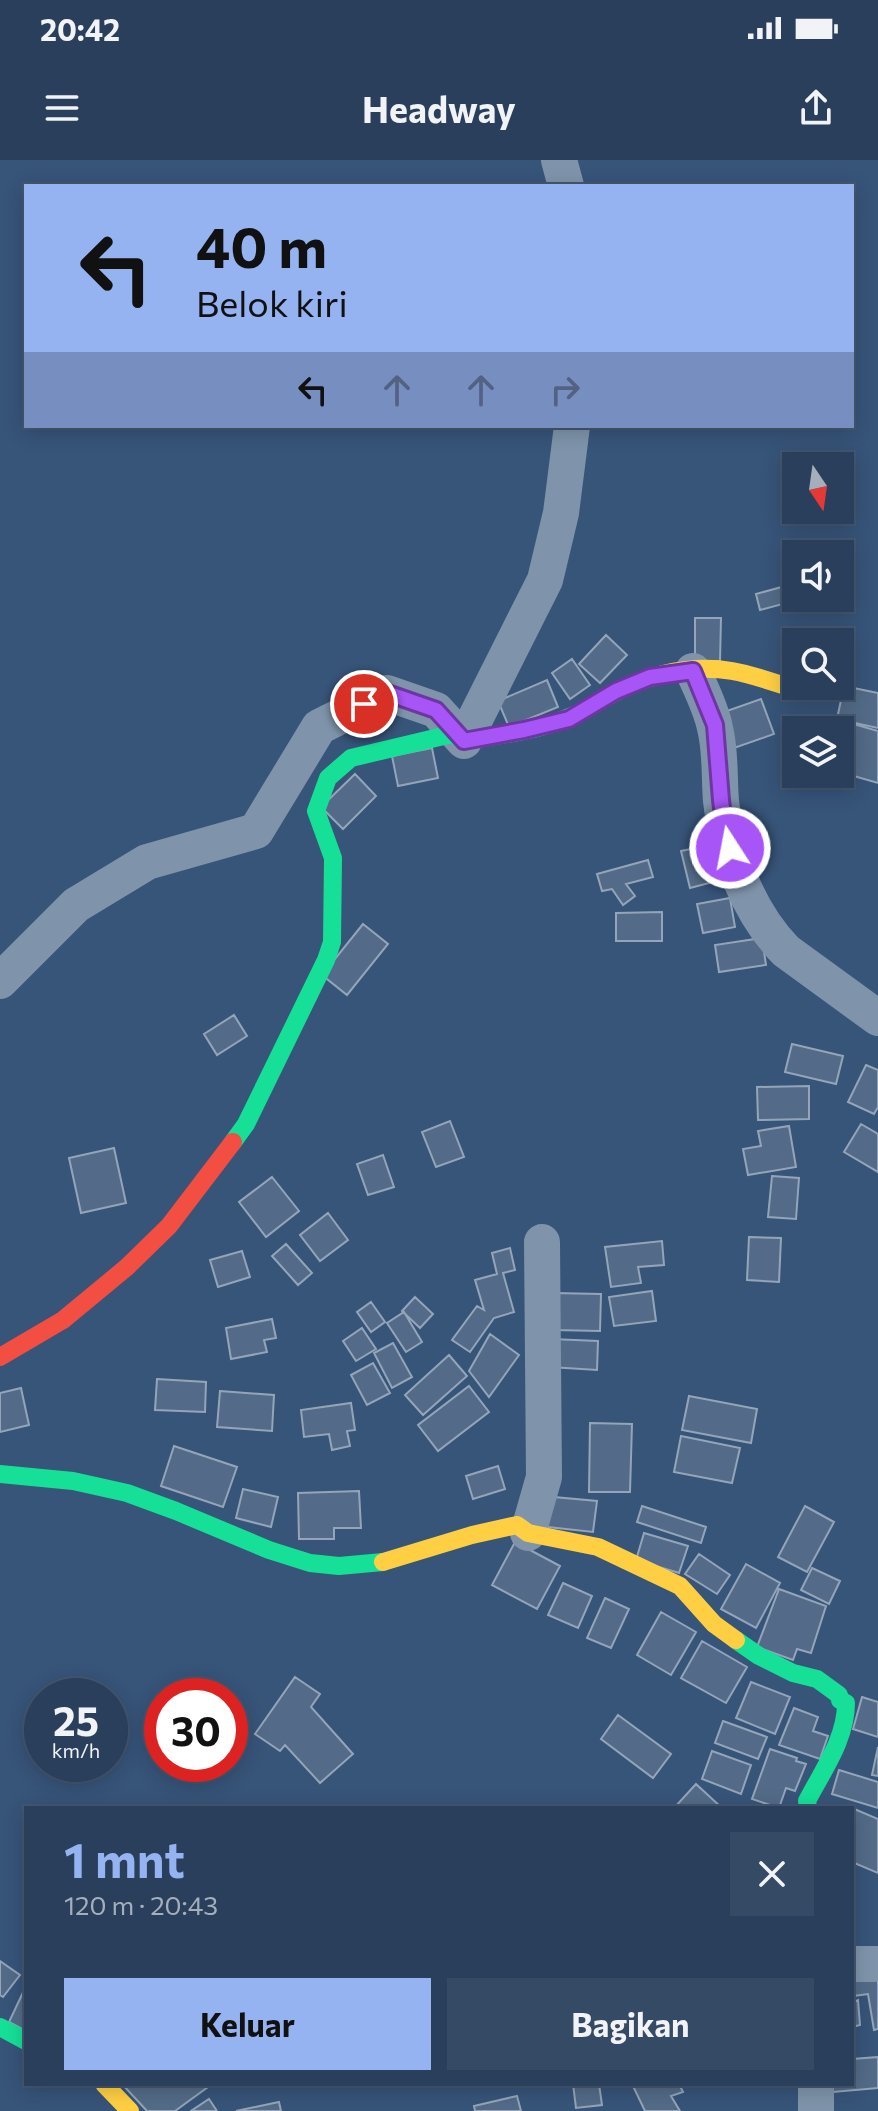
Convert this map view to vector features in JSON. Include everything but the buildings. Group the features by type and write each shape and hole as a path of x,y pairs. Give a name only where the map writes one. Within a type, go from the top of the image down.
{"street":[{"path":"559,160 565,184"},
{"path":"464,741 545,580 561,513 572,428"},
{"path":"0,1357 63,1320 127,1267 169,1226 246,1124 332,942 333,858 316,811 328,778 342,764 351,758 452,734 464,741 569,719 616,691 668,673 726,670 782,686"},
{"path":"693,671 715,725 724,824 736,869 748,895 774,939 786,951 878,1018"},
{"path":"0,981 76,905 147,862 256,831 319,727 387,693 436,710 464,741"},
{"path":"528,1533 544,1477 542,1242"},
{"path":"0,1474 72,1481 107,1488 141,1498 303,1561 338,1566 368,1565 411,1556 494,1529 517,1525 528,1533 598,1547 680,1586 714,1624 759,1656 793,1673 817,1679 846,1703 844,1729 807,1801 808,1806"},
{"path":"854,1964 878,1964"},
{"path":"0,2027 24,2040"},
{"path":"106,2086 130,2111"},
{"path":"816,2086 816,2111"}],"traffic: fast":[{"path":"233,1142 246,1124 332,942 333,858 316,811 328,778 351,758 452,734 464,741 534,728 568,718 600,701"},
{"path":"0,1474 73,1481 127,1493 269,1550 310,1563 339,1566 383,1562"},
{"path":"736,1640 793,1673 817,1679 846,1703 838,1742 807,1801 808,1806"},
{"path":"0,2027 24,2040"}],"traffic: slow":[{"path":"600,701 647,679 698,669 741,673 782,685"},
{"path":"383,1562 517,1525 528,1533 598,1547 680,1586 714,1624 736,1640"},
{"path":"106,2086 130,2111"}],"traffic: jam":[{"path":"0,1357 63,1320 127,1267 169,1226 233,1142"}],"route":[{"path":"364,704 387,693 436,710 464,741 569,719 616,691 650,677 693,671 715,725 721,800 730,848"}]}
